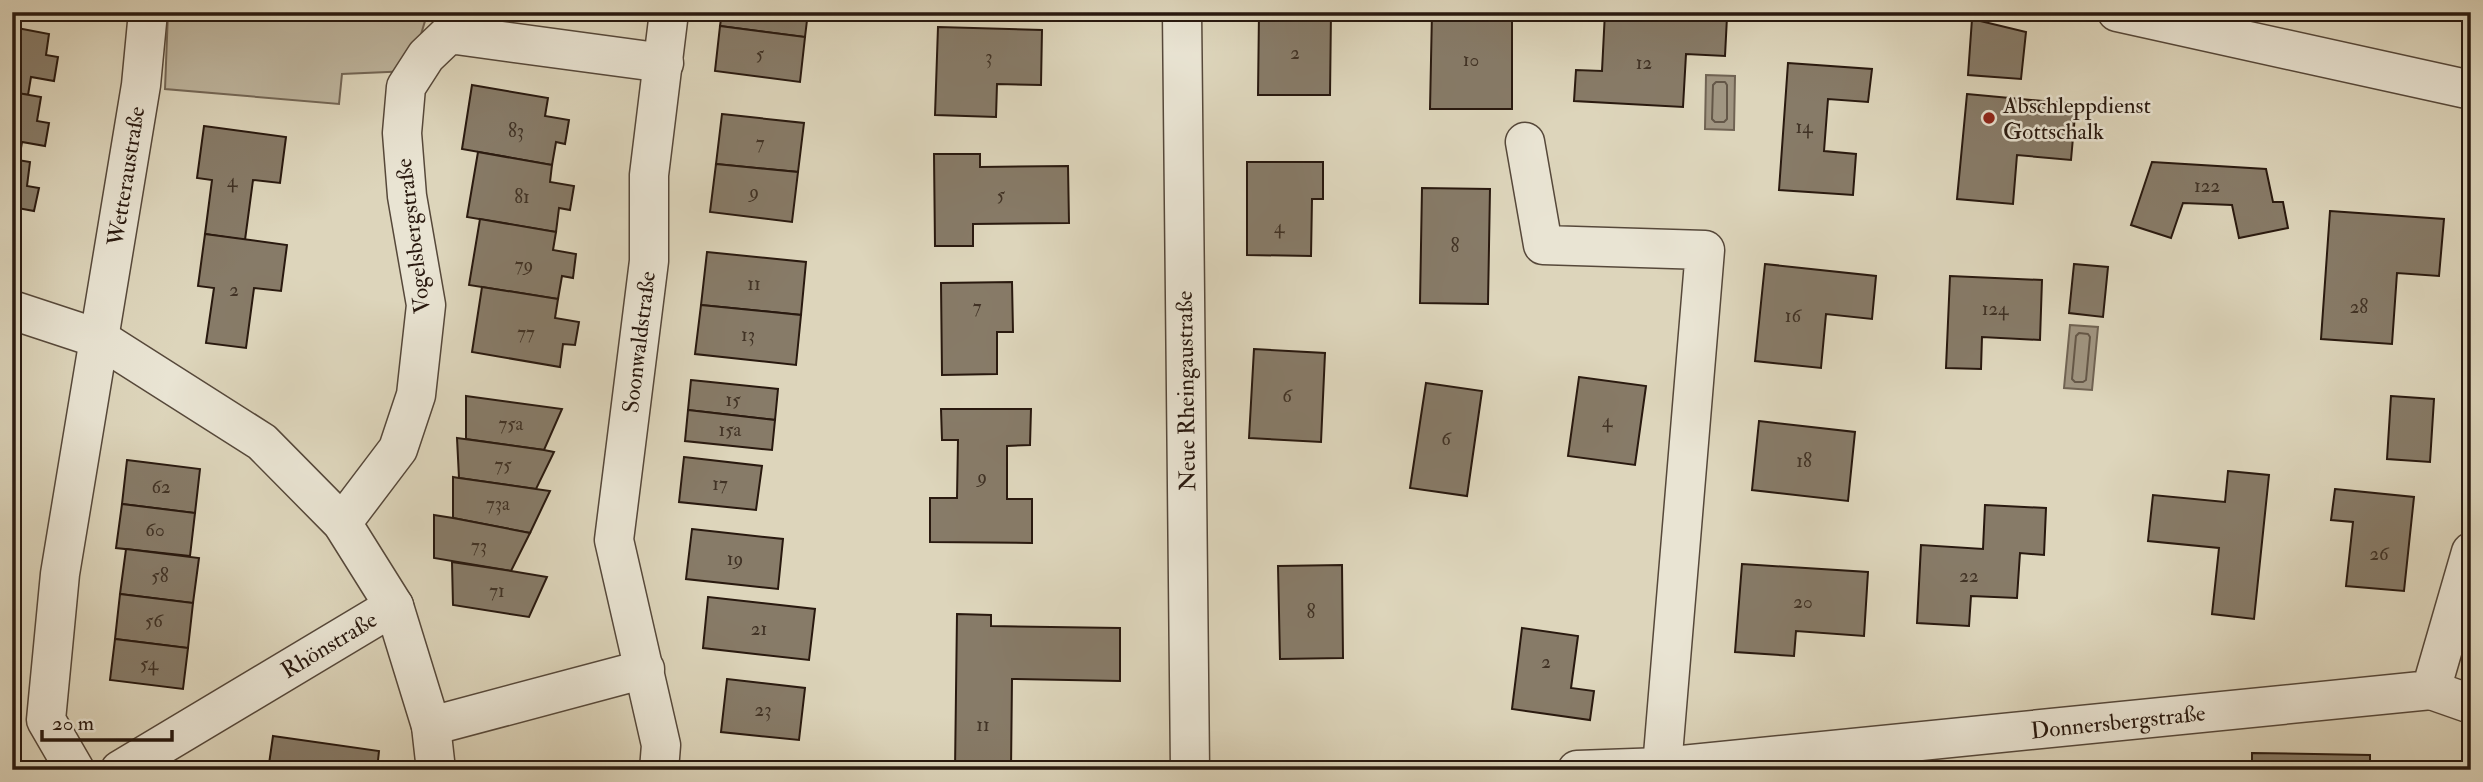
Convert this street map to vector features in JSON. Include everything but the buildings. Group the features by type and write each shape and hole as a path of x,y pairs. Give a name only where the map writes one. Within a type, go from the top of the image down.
{"street":[{"name":"Wetteraustraße","path":"100,339 141,85 148,12"},
{"name":"Soonwaldstraße","path":"659,770 661,745 614,540 649,261 649,175 669,12"},
{"name":"Neue Rheingaustraße","path":"1182,12 1190,770"},
{"path":"2117,12 2471,90"},
{"name":"Vogelsbergstraße","path":"342,523 398,449 416,394 426,305 407,196 402,133 407,87 426,56 449,34 664,63"},
{"path":"1525,142 1543,245 1705,250 1662,767"},
{"path":"12,310 100,339 262,442 342,523 394,606 431,726 436,770"},
{"path":"75,770 46,720 60,573 100,339"},
{"path":"2471,552 2431,691 2471,704"},
{"name":"Rhönstraße","path":"120,770 394,606"},
{"path":"431,726 645,670"},
{"name":"Donnersbergstraße","path":"1577,770 1662,767 2431,691"}],"shaded area":[{"path":"168,12 355,12 425,21 410,71 342,74 339,104 165,89"}],"water":[{"path":"1706,75 1735,76 1734,130 1705,129"},
{"path":"2070,325 2098,327 2092,390 2064,388"}],"place":[{"name":"Abschleppdienst Gottschalk","path":"1989,118"}]}
